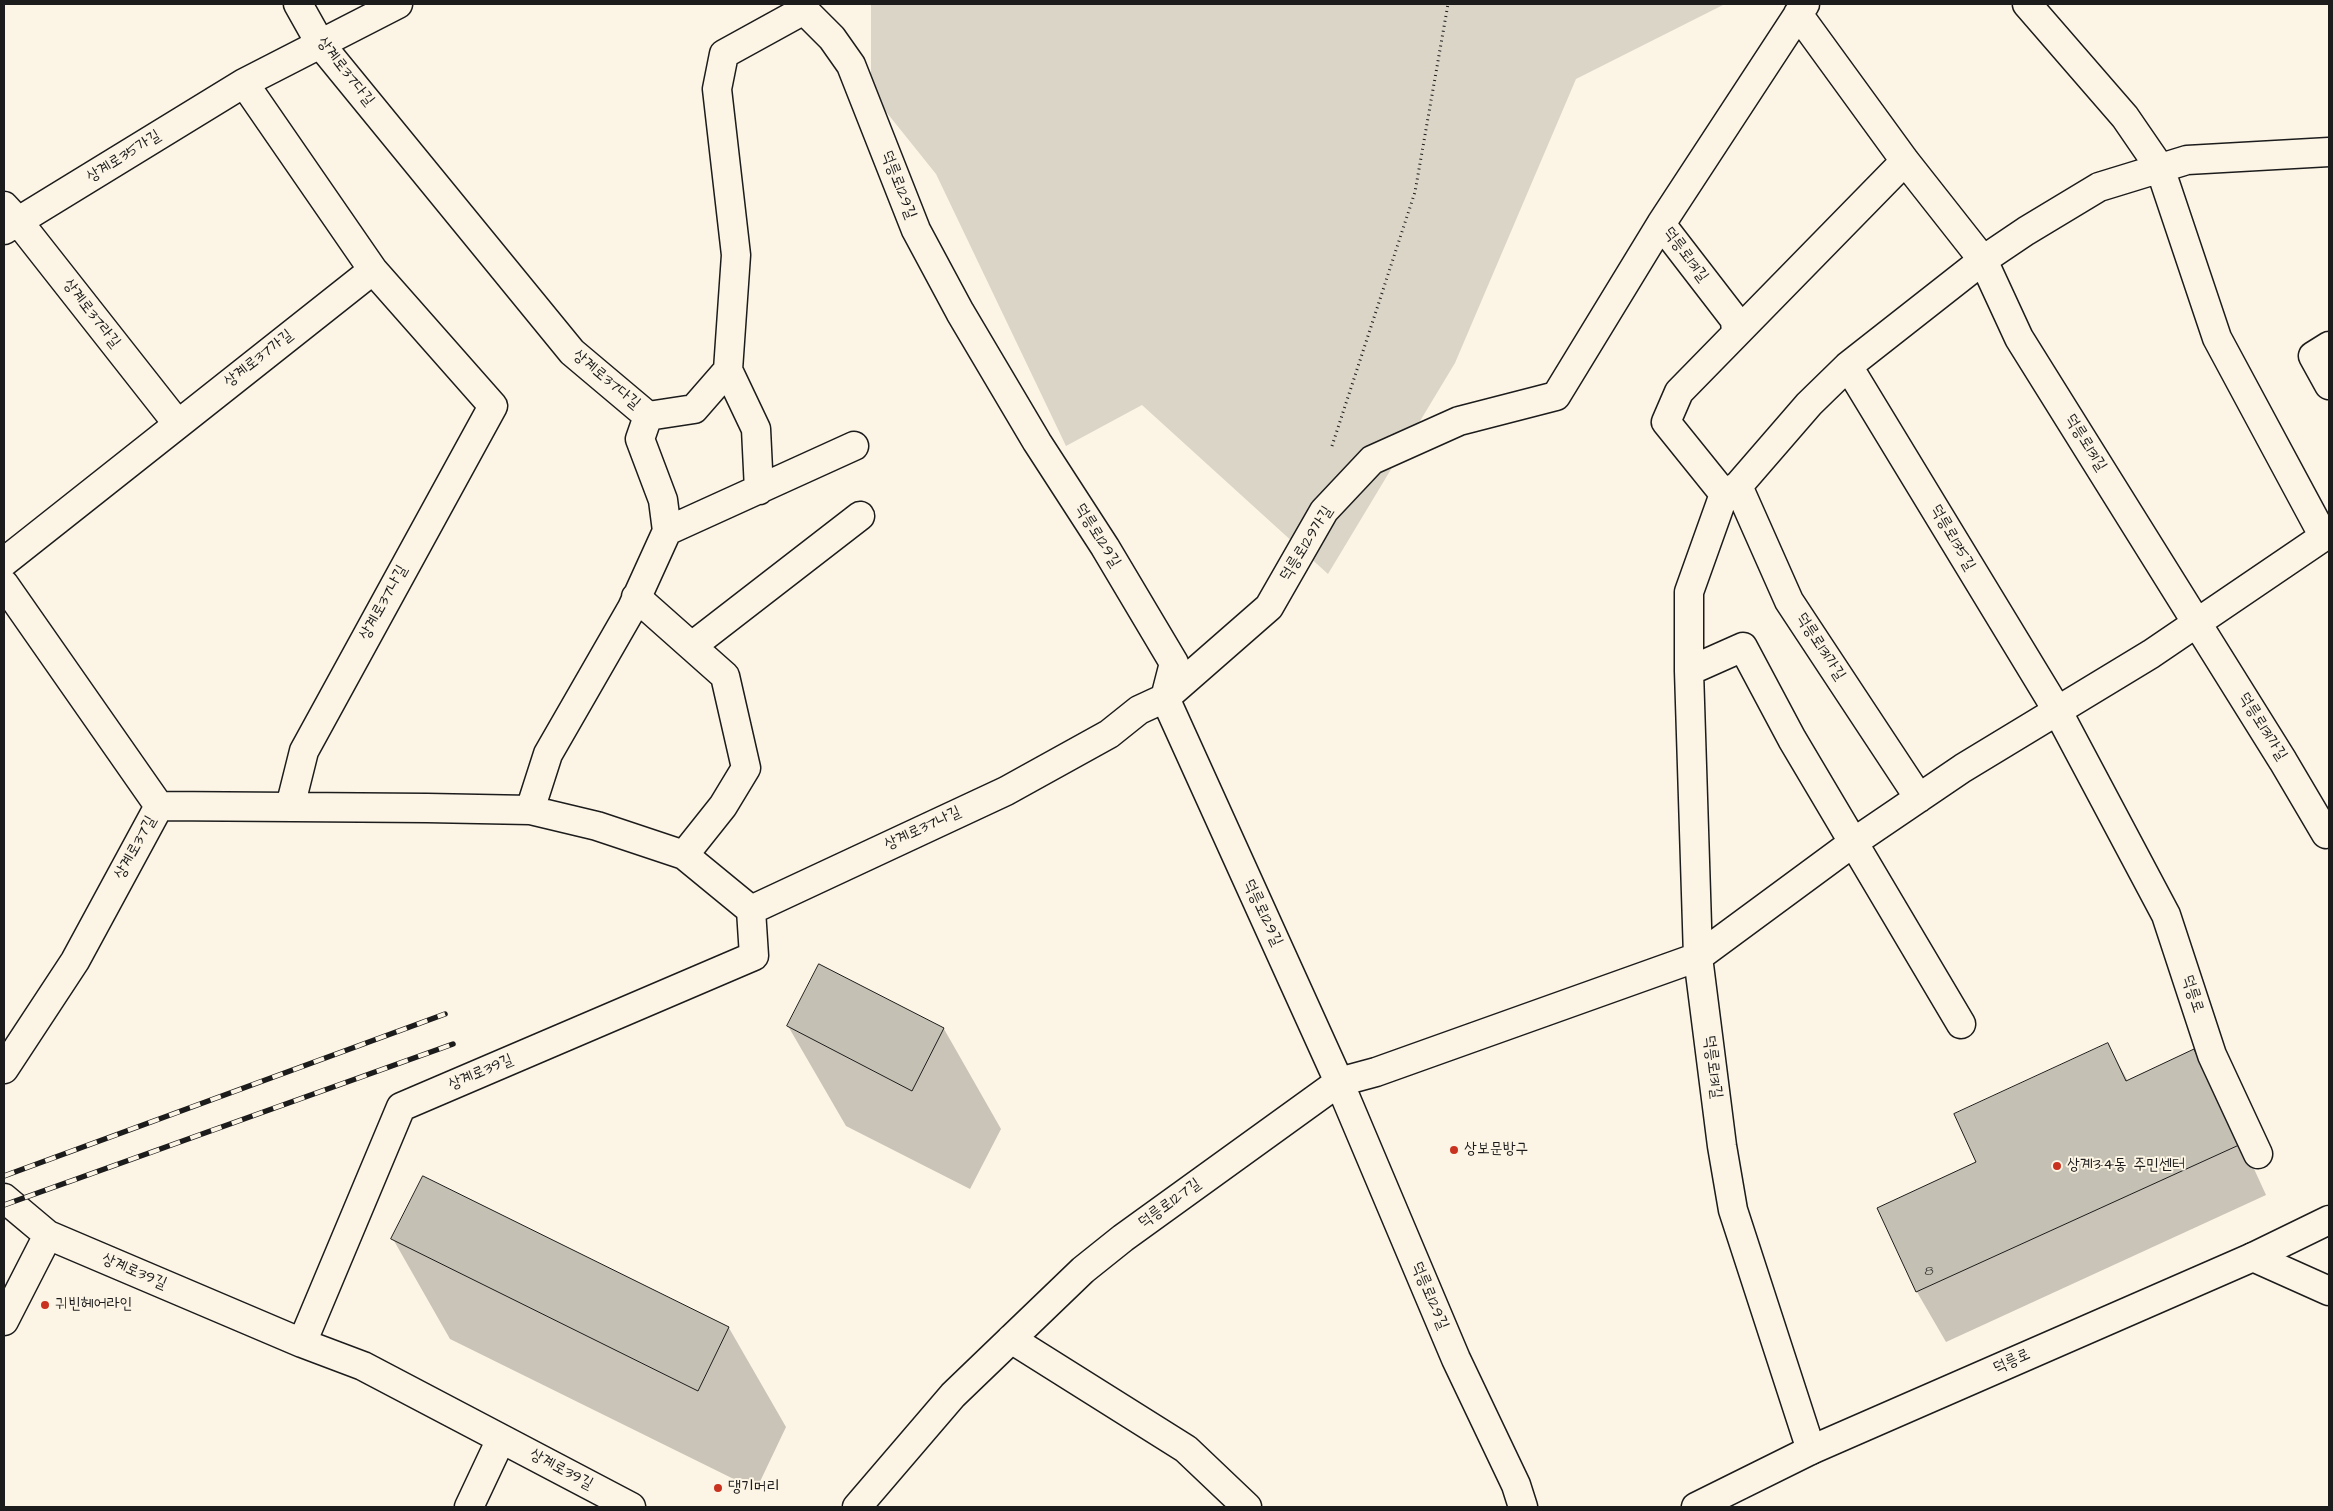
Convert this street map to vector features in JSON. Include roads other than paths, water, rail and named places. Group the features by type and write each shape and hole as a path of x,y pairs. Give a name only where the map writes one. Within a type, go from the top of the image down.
{"street":[{"name":"상계로37다길","path":"298,4 321,45 572,352 648,416 640,439 663,500 667,530"},
{"name":"상계로35가길","path":"9,219 244,83 398,4"},
{"path":"1339,1082 1376,1072 1698,957 1854,842 1919,798 2056,710 2151,654 2196,621 2326,535 2217,338 2160,168 2125,117 2027,4"},
{"name":"덕릉로129길","path":"759,490 756,429 728,370 736,255 716,89 724,54 804,7 832,38 851,65 916,230 960,312 1037,442 1105,547 1174,664 1165,698 1339,1082 1452,1350 1516,1485 1523,1507"},
{"path":"1801,9 1905,161 1982,260"},
{"name":"덕릉로131길","path":"1736,333 1735,320 1661,224 1801,9"},
{"path":"244,83 373,270"},
{"name":"덕릉로131길","path":"1811,1450 1733,1210 1722,1146 1698,957 1689,671 1689,592 1731,490 1810,404 1848,366 1982,260 2099,187 2160,168 2187,160 2329,152"},
{"path":"1731,490 1666,422 1679,392 1905,161"},
{"name":"상계로37라길","path":"9,219 177,423"},
{"name":"덕릉로129가길","path":"1165,698 1269,607 1324,511 1372,460 1459,421 1556,396 1661,224"},
{"name":"덕릉로131길","path":"1982,260 2019,338 2196,621"},
{"name":"상계로37나길","path":"290,807 304,751 492,406 373,270"},
{"name":"상계로37가길","path":"4,562 177,423 373,270"},
{"path":"2321,351 2329,385"},
{"name":"덕릉로135길","path":"1848,366 2056,710"},
{"path":"648,416 694,409 728,370"},
{"path":"530,810 548,754 636,597 667,530 854,446"},
{"name":"덕릉로131가길","path":"1731,490 1789,600 1919,798"},
{"path":"692,646 860,516"},
{"name":"상계로37길","path":"4,584 159,806 75,960 4,1069"},
{"path":"636,597 725,676 746,768 723,806 684,855"},
{"name":"덕릉로131가길","path":"2196,621 2326,834"},
{"path":"1689,671 1743,647 1792,738 1961,1024"},
{"name":"상계로37나길","path":"751,910 1006,791 1109,734 1139,710 1165,698"},
{"name":"덕릉로","path":"2056,710 2166,915 2212,1055 2258,1154"},
{"path":"159,806 530,810 597,826 684,855 751,910"},
{"name":"상계로39길","path":"302,1343 401,1107 754,956 751,910"},
{"name":"덕릉로127길","path":"858,1507 953,1395 1083,1270 1117,1243 1339,1082"},
{"name":"상계로39길","path":"4,1198 48,1235 302,1343 363,1366 631,1507"},
{"name":"덕릉로","path":"1696,1507 1811,1450 2253,1257 2329,1220"},
{"path":"4,1321 48,1235"},
{"path":"2253,1257 2329,1291"},
{"path":"1011,1339 1186,1449 1247,1507"},
{"path":"469,1507 501,1439"}],"railway":[{"path":"4,1176 445,1014"},
{"path":"4,1205 453,1044"}],"place":[{"name":"상보문방구","path":"1454,1150"},
{"name":"상계3·4동 주민센터","path":"2057,1166"},
{"name":"귀빈헤어라인","path":"45,1305"},
{"name":"댕기머리","path":"718,1488"}]}
